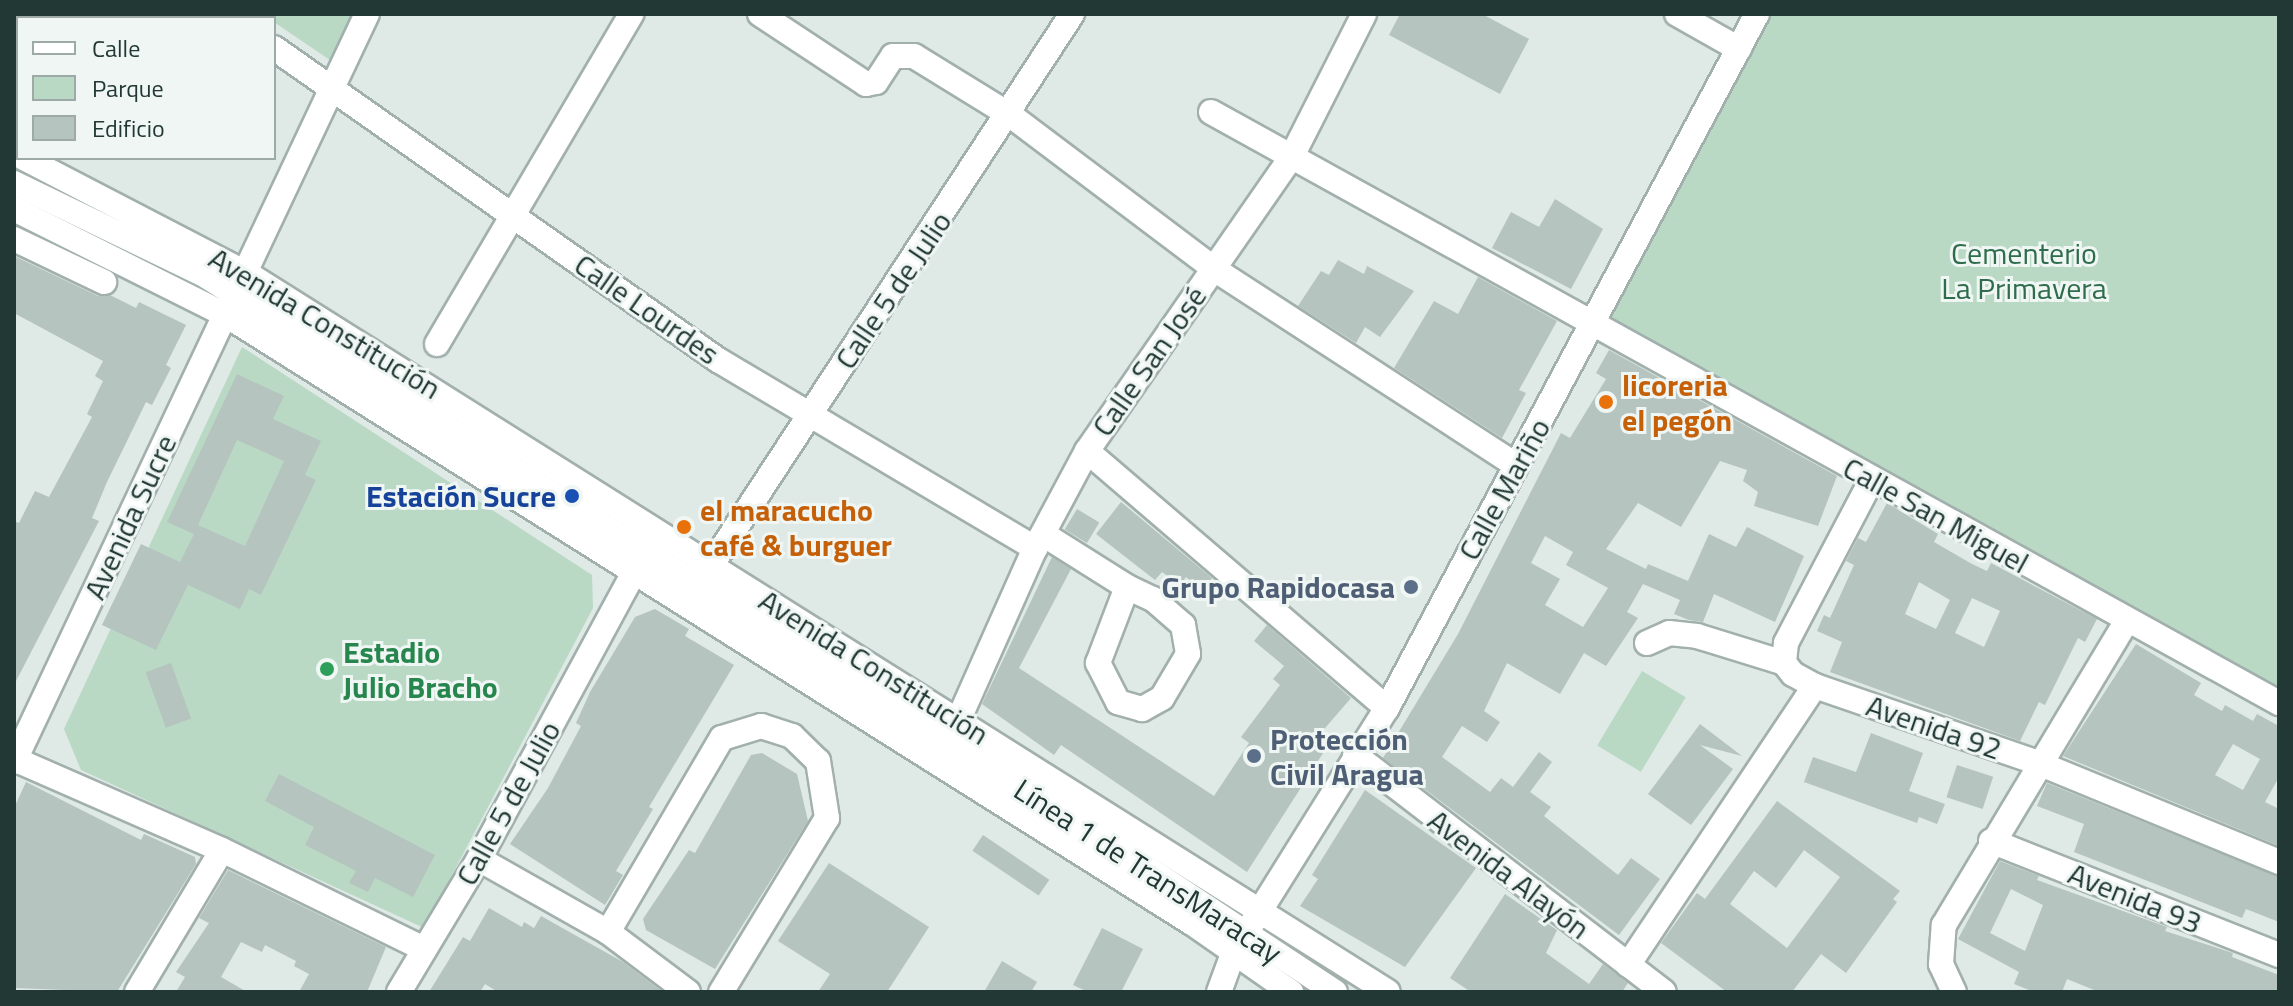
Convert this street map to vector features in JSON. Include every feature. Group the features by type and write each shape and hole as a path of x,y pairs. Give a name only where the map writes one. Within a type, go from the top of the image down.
{"street":[{"name":"Avenida Sucre","path":"14,760 367,14"},
{"path":"437,344 631,14"},
{"path":"760,14 861,82 876,82 893,56 909,54 1010,115 1214,269 1516,465"},
{"name":"Calle 5 de Julio","path":"712,564 1010,115 1072,14"},
{"name":"Calle San José","path":"958,721 1039,541 1087,451 1291,158 1364,14"},
{"path":"1677,14 1739,49"},
{"name":"Calle Mariño","path":"1219,992 1233,954 1387,708 1594,326 1757,14"},
{"name":"Calle Lourdes","path":"276,49 334,87 718,360 1039,541 1127,587"},
{"name":"Calle San Miguel","path":"1211,112 2279,703"},
{"name":"Avenida Constitución","path":"28,160 246,273 661,529 958,721 1262,909 1388,992"},
{"name":"Línea 1 de TransMaracay","path":"14,183 231,305 1246,933 1335,992"},
{"name":"Avenida Constitución","path":"14,209 231,305"},
{"path":"14,239 104,282"},
{"path":"1087,451 1387,708"},
{"path":"1784,663 1786,643 1872,479"},
{"name":"Calle 5 de Julio","path":"399,992 479,859 661,529"},
{"name":"Avenida Constitución","path":"641,561 1192,923 1291,992"},
{"path":"1127,587 1153,599 1183,625 1188,654 1162,698 1142,709 1118,702 1098,663 1127,587"},
{"path":"1954,992 1941,964 1941,936 1991,841 2127,621"},
{"name":"Avenida 92","path":"1647,643 1669,633 1697,636 1784,663 1815,686 2038,763 2279,862"},
{"path":"1628,965 1815,686"},
{"path":"608,932 722,738 761,726 792,736 818,761 827,818 721,992"},
{"name":"Avenida Alayón","path":"1355,755 1664,992"},
{"path":"14,760 222,850 424,949"},
{"name":"Avenida 93","path":"1991,841 2279,955"},
{"path":"137,992 222,850"},
{"path":"479,859 608,932 688,992"}],"green space":[{"path":"262,14 352,14 330,60 276,23 276,16"},
{"name":"Cementerio La Primavera","path":"1756,14 2279,14 2279,700 1594,326"},
{"name":"Estadio Julio Bracho","path":"242,347 592,575 593,608 424,928 81,770 64,729"},
{"path":"1642,671 1686,697 1641,772 1597,746"}],"building":[{"path":"1400,14 1482,14 1529,39 1500,94 1389,35"},
{"path":"1555,199 1603,229 1571,289 1492,248 1511,212 1539,227"},
{"path":"14,256 98,296 110,295 136,308 139,302 186,325 166,365 171,368 152,405 146,402 107,482 92,518 99,521 14,685 14,521 19,523 35,491 49,497 92,417 87,414 103,381 95,376 103,361 14,313"},
{"path":"1338,260 1364,274 1367,266 1414,291 1380,337 1365,327 1356,343 1298,306 1321,271 1329,275"},
{"path":"1478,277 1557,321 1519,390 1526,393 1502,438 1394,368 1434,301 1458,314"},
{"path":"1609,350 1837,476 1818,526 1754,506 1758,492 1743,481 1747,470 1720,461 1681,527 1638,503 1606,549 1646,569 1648,564 1688,581 1709,534 1736,547 1747,527 1804,556 1775,622 1714,594 1703,622 1689,620 1674,614 1680,600 1643,584 1627,612 1638,618 1606,666 1584,653 1560,694 1507,663 1484,711 1500,722 1487,742 1462,726 1442,757 1490,792 1501,778 1513,787 1539,752 1552,762 1530,792 1551,807 1544,816 1618,875 1631,858 1660,879 1619,935 1383,758 1458,634 1561,433 1570,438 1606,379 1596,373","holes":["1545,536 1573,552 1566,565 1608,588 1583,627 1545,605 1560,579 1531,563"]},
{"path":"237,374 284,396 273,419 321,441 305,475 316,480 261,595 249,589 240,609 188,585 156,650 102,625 141,544 180,562 194,534 167,522","holes":["237,440 284,461 245,546 198,525"]},
{"path":"1121,502 1212,578 1203,590 1186,577 1180,585 1162,572 1155,580 1096,534"},
{"path":"1887,503 1938,534 1934,542 1972,564 1987,571 1991,563 2097,619 2085,642 2078,638 2045,705 2039,702 2020,741 1830,672 1842,642 1817,631 1824,615 1830,618 1854,565 1846,561 1858,538 1866,542","holes":["1919,582 1950,600 1936,629 1905,614","1972,598 2000,611 1984,647 1955,633"]},
{"path":"1077,509 1099,522 1087,543 1065,530"},
{"path":"1052,557 1071,569 1019,668 1214,796 1249,743 1241,737 1280,685 1273,679 1284,666 1254,641 1267,625 1351,698 1313,742 1325,750 1247,872 1061,745 1054,755 982,704"},
{"path":"655,609 689,629 685,636 734,665 649,807 653,809 616,871 623,875 605,905 510,844 548,788 581,726 576,723 590,692 635,617"},
{"path":"2136,644 2201,683 2194,695 2222,711 2225,705 2253,721 2257,714 2279,726 2279,777 2265,802 2279,809 2279,846 2063,756","holes":["2233,744 2260,759 2243,790 2215,775"]},
{"path":"171,663 191,718 166,728 146,672"},
{"path":"1700,724 1742,756 1700,745 1733,769 1691,825 1648,794"},
{"path":"1871,733 1923,753 1909,791 1945,804 1937,824 1919,817 1917,823 1804,782 1813,757 1856,772"},
{"path":"762,753 797,774 808,821 715,969 646,930 643,919 689,850 695,853 751,755"},
{"path":"1957,765 1993,777 1983,809 1946,797"},
{"path":"279,774 435,855 413,897 375,878 368,892 349,883 356,871 305,845 314,827 265,801"},
{"path":"26,782 141,840 144,834 195,857 196,864 117,992 14,988 14,808"},
{"path":"2047,783 2279,877 2279,922 2246,909 2242,918 2074,852 2084,824 2037,806"},
{"path":"1365,790 1476,868 1405,967 1300,906 1318,879 1312,875"},
{"path":"1777,801 1900,891 1893,899 1897,902 1846,973 1821,954 1792,992 1727,992 1661,943 1697,893 1705,899","holes":["1804,850 1840,877 1787,948 1730,904 1754,871 1776,888"]},
{"path":"983,835 1049,880 1039,895 972,851"},
{"path":"2000,861 2039,876 2037,880 2167,927 2165,931 2233,953 2232,957 2279,975 2279,992 2099,992 2067,979 2062,992 2034,992 2014,984 2019,972 1958,939","holes":["2011,889 2043,905 2025,951 1990,933"]},
{"path":"829,863 929,927 887,992 818,992 830,974 778,941"},
{"path":"228,870 386,947 367,992 299,992 309,974 294,966 296,961 265,945 262,952 241,942 221,977 247,992 176,992 185,977 176,972 209,923 199,918"},
{"path":"1505,894 1557,930 1546,953 1589,984 1603,964 1628,983 1622,992 1471,992 1450,978"},
{"path":"489,908 522,927 524,922 534,928 541,916 623,962 663,992 498,992 485,984 480,992 429,992 463,937 470,941"},
{"path":"1102,928 1143,949 1121,992 1088,992 1073,985"},
{"path":"1002,961 1037,982 1031,992 984,992"}],"place":[{"name":"licoreria el pegón","path":"1606,402"},
{"name":"Estación Sucre","path":"572,496"},
{"name":"el maracucho café & burguer","path":"684,527"},
{"name":"Grupo Rapidocasa","path":"1411,587"},
{"name":"Estadio Julio Bracho","path":"327,669"},
{"name":"Protección Civil Aragua","path":"1254,756"}]}
